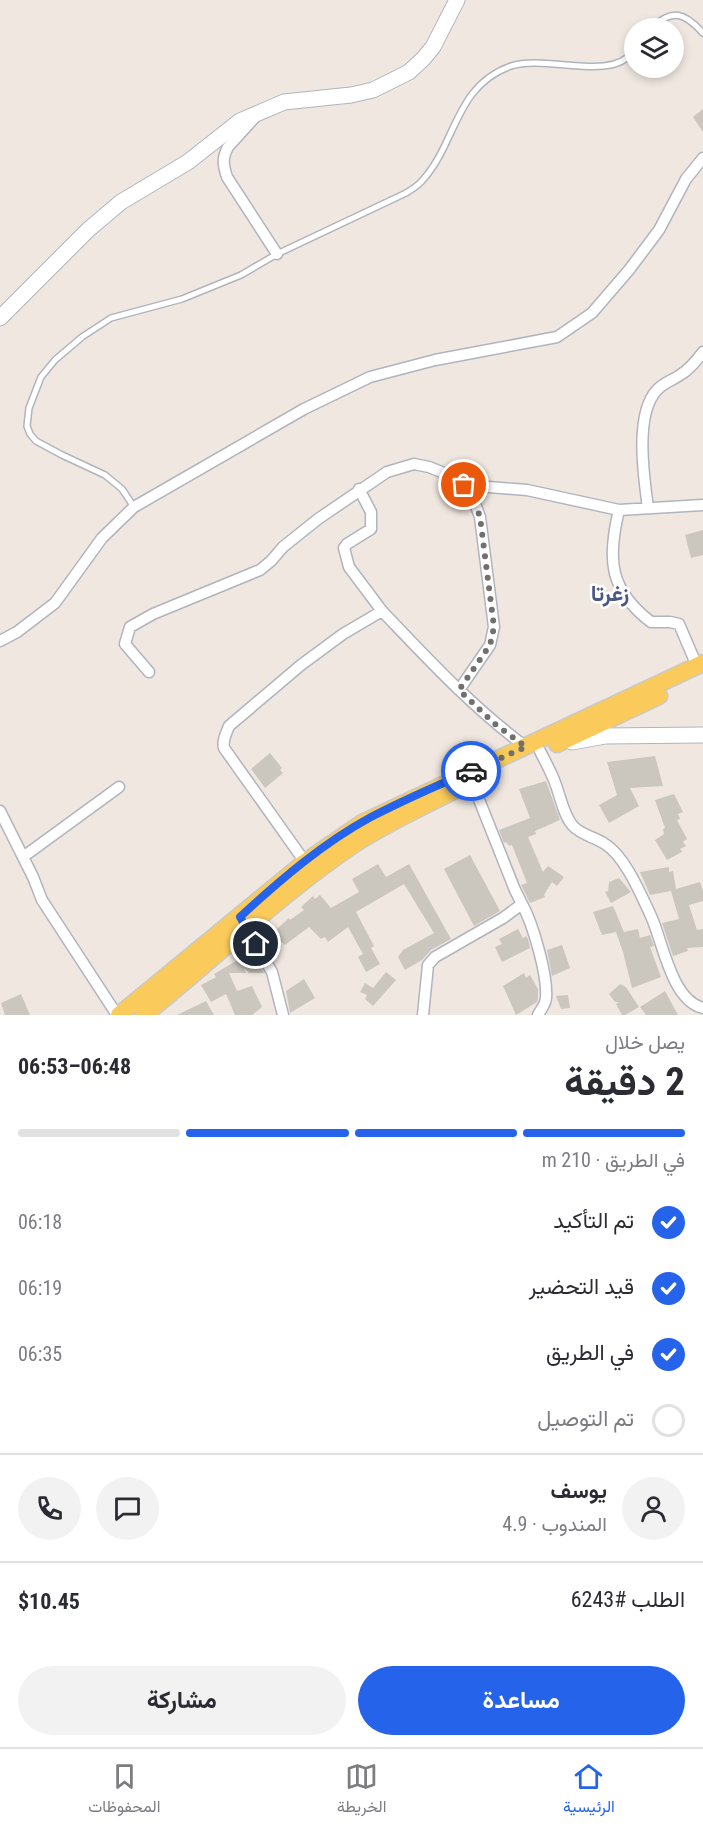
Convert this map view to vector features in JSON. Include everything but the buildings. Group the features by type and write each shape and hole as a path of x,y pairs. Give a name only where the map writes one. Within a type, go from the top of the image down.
{"main road":[{"path":"118,1015 358,842 389,824 701,668"},
{"path":"144,1015 305,862 341,836 373,816 539,748 603,717"}],"street":[{"path":"0,318 88,230 121,202 188,162 240,121 284,102 362,93 409,72 433,47 457,0"},
{"path":"268,107 259,113 228,147 224,153 223,165 227,177 277,254"},
{"path":"0,641 55,603 102,538 134,507 304,409 370,378 435,360 557,337 592,313 659,230 686,178 703,158"},
{"path":"648,508 644,478 645,413 657,390 681,375 703,352"},
{"path":"149,672 125,644 130,627 153,614 260,570 283,547 359,489 387,472 414,464 444,472 464,485 473,498 480,517 494,627 490,645 459,690"},
{"path":"464,485 527,490 619,510 703,505"},
{"path":"359,489 371,512 371,529 344,548 349,567 382,611 459,690 495,724 539,748 572,825 578,831 606,844 619,858 632,877 651,916 668,966 680,989 689,1001 703,1008"},
{"path":"619,510 612,543 614,571 621,590 651,622 679,624 701,668"},
{"path":"305,862 224,748 223,743 229,726 301,665 343,634 382,611"},
{"path":"539,748 605,736 703,735"},
{"path":"472,782 533,929 545,989 544,1005 538,1015"},
{"path":"23,857 119,787"},
{"path":"0,811 52,917 118,1015"},
{"path":"423,1015 428,965 435,957 522,904"},
{"path":"243,923 272,972 284,1015"}],"lane":[{"path":"663,18 679,15 687,18 703,33"},
{"path":"134,507 122,489 105,475 36,441 30,434 27,426 29,408 41,377 55,360 82,337 111,318 204,291 242,275 277,254 389,203 420,182 433,165 457,116 472,93 481,83 499,72 526,63 590,67 606,66 624,59"}],"way so far":[{"path":"464,485 473,498 480,517 494,627 490,645 459,690 495,724 526,747 471,771"}],"district":[{"name":"زغرتا","path":"610,593"}],"route":[{"path":"256,944 240,917 274,887 318,852 373,816 471,771"}]}
